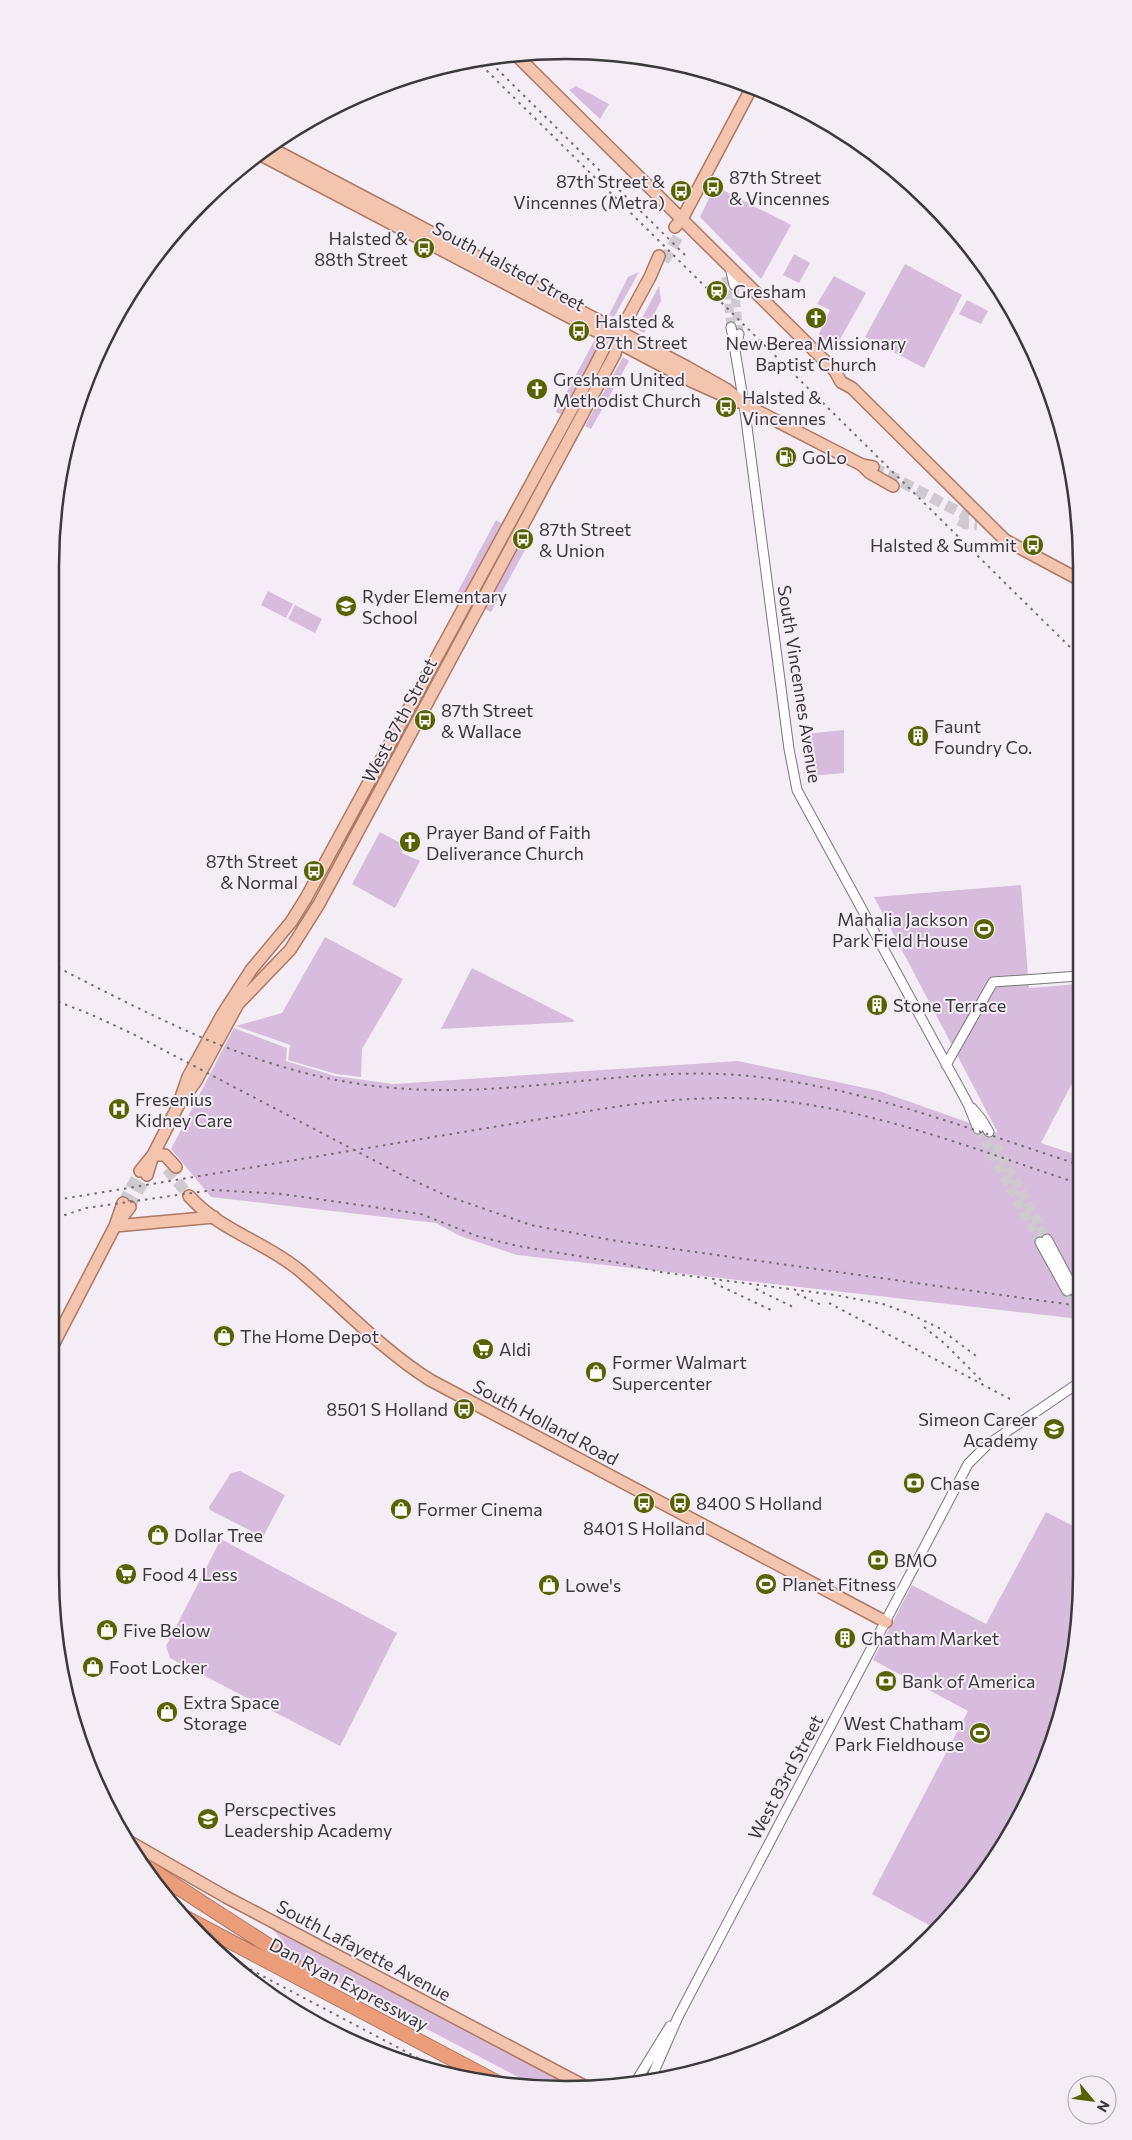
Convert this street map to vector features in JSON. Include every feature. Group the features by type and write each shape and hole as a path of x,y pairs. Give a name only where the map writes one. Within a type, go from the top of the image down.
{"highway":[{"path":"157,1874 289,1959 312,1985"},
{"name":"Dan Ryan Expressway","path":"201,1926 481,2074"}],"main road":[{"path":"522,61 679,226 835,371 841,382 852,388 1005,540 1073,576"},
{"path":"679,226 749,93"},
{"name":"South Halsted Street","path":"275,150 726,399 744,404 867,466 870,473 893,486"},
{"name":"South Halsted Street","path":"266,157 617,338"},
{"name":"West 87th Street","path":"178,1106 196,1081 238,1004 279,963 304,931 594,394 615,354 617,338 661,259"},
{"name":"West 87th Street","path":"143,1173 178,1106 188,1077 226,1008 251,970 291,922 306,898 604,348 617,338"},
{"path":"973,521 990,524"},
{"path":"153,1155 172,1168"},
{"name":"South Holland Road","path":"193,1195 214,1217 231,1230 298,1269 386,1349 436,1383 886,1622"},
{"path":"59,1334 127,1205"},
{"path":"115,1226 214,1217"},
{"name":"South Lafayette Avenue","path":"138,1847 226,1897 574,2081"}],"street":[{"path":"728,272 734,285"},
{"name":"South Vincennes Avenue","path":"731,326 744,404 789,749 797,790 968,1104 978,1129"},
{"name":"South Vincennes Avenue","path":"736,348 739,334"},
{"path":"946,1065 993,982 1073,976"},
{"name":"South Vincennes Avenue","path":"968,1104 982,1120 989,1132"},
{"path":"1043,1240 1072,1292"},
{"name":"West 83rd Street","path":"653,2074 678,2017 968,1464 987,1445 1073,1387"},
{"name":"West 83rd Street","path":"639,2076 657,2046 678,2017"}],"shaded area":[{"path":"576,86 609,104 600,119 569,90"},
{"path":"715,186 791,225 761,279 700,217"},
{"path":"794,254 810,263 799,283 783,275"},
{"path":"905,264 962,295 924,368 865,337"},
{"path":"639,272 614,317 609,315 628,277"},
{"path":"834,276 866,293 834,350 819,334 830,310 817,304"},
{"path":"659,286 661,301 644,333 636,329"},
{"path":"967,300 988,311 981,324 959,314"},
{"path":"594,341 601,345 562,415 556,412"},
{"path":"623,357 629,361 591,429 585,426"},
{"path":"496,520 504,525 463,597 457,593"},
{"path":"524,536 531,539 491,612 485,609"},
{"path":"268,591 293,604 286,618 261,605"},
{"path":"295,605 322,619 315,633 288,619"},
{"path":"844,730 844,773 810,776 804,734"},
{"path":"380,832 404,845 402,853 420,861 395,908 352,884"},
{"path":"1021,885 1029,988 1073,984 1073,1082 1041,1143 1073,1154 1073,1318 517,1255 460,1236 436,1223 211,1197 171,1149 234,1028 287,1048 286,1061 335,1076 393,1084 738,1061 879,1091 998,1133 874,897"},
{"path":"325,937 403,979 362,1049 361,1077 336,1074 288,1060 290,1045 236,1026 282,1013"},
{"path":"472,968 574,1020 573,1022 441,1029"},
{"path":"240,1471 285,1495 263,1537 210,1510 209,1507 231,1473"},
{"path":"1046,1512 1073,1526 1072,1607 1069,1640 1064,1673 1046,1737 1035,1768 1021,1798 988,1856 931,1926 872,1894 968,1711 873,1660 912,1585 986,1624"},
{"path":"221,1539 397,1633 340,1746 170,1658 166,1646"},
{"path":"267,1925 564,2081 522,2079 307,1966 296,1957"}],"tunnel":[{"path":"664,261 680,233"},
{"path":"726,277 731,327"},
{"path":"734,285 739,334"},
{"path":"873,467 969,517"},
{"path":"959,520 966,524 977,525"},
{"path":"978,1129 1040,1242"},
{"path":"989,1132 1047,1239"},
{"path":"167,1169 189,1196"},
{"path":"123,1203 140,1171"},
{"path":"130,1207 147,1175"},
{"path":"1067,1291 1073,1302"}],"railway":[{"path":"492,64 686,256"},
{"path":"482,66 1073,650"},
{"path":"59,968 150,1014 197,1035 293,1070 344,1081 398,1088 455,1090 490,1089 667,1074 738,1075 782,1080 869,1098 954,1123 1073,1163"},
{"path":"59,1002 133,1034 400,1174 447,1196 531,1225 617,1241 1073,1305"},
{"path":"59,1199 601,1109 644,1103 707,1098 772,1100 812,1105 851,1113 928,1133 1073,1182"},
{"path":"59,1217 86,1208 213,1190 282,1194 421,1214 477,1236 518,1246 620,1263 660,1272 835,1295 883,1304 908,1313 939,1328 976,1356"},
{"path":"714,1283 771,1310"},
{"path":"756,1289 793,1307"},
{"path":"797,1294 822,1305"},
{"path":"829,1303 1010,1399"},
{"path":"924,1327 944,1343 981,1380"},
{"path":"248,1968 421,2060"}],"place":[{"name":"87th Street & Vincennes","path":"713,187"},
{"name":"87th Street & Vincennes (Metra)","path":"681,191"},
{"name":"Halsted & 88th Street","path":"424,248"},
{"name":"Gresham","path":"717,291"},
{"name":"New Berea Missionary Baptist Church","path":"816,318"},
{"name":"Halsted & 87th Street","path":"579,331"},
{"name":"Gresham United Methodist Church","path":"537,389"},
{"name":"Halsted & Vincennes","path":"726,407"},
{"name":"GoLo","path":"786,457"},
{"name":"87th Street & Union","path":"523,539"},
{"name":"Halsted & Summit","path":"1033,545"},
{"name":"Ryder Elementary School","path":"346,606"},
{"name":"87th Street & Wallace","path":"425,720"},
{"name":"Faunt Foundry Co.","path":"918,736"},
{"name":"Prayer Band of Faith Deliverance Church","path":"410,842"},
{"name":"87th Street & Normal","path":"314,871"},
{"name":"Mahalia Jackson Park Field House","path":"984,929"},
{"name":"Stone Terrace","path":"877,1005"},
{"name":"Fresenius Kidney Care","path":"119,1109"},
{"name":"The Home Depot","path":"224,1336"},
{"name":"Aldi","path":"483,1349"},
{"name":"Former Walmart Supercenter","path":"596,1372"},
{"name":"8501 S Holland","path":"464,1409"},
{"name":"Simeon Career Academy","path":"1054,1429"},
{"name":"Chase","path":"914,1483"},
{"name":"8401 S Holland","path":"644,1503"},
{"name":"8400 S Holland","path":"680,1503"},
{"name":"Former Cinema","path":"401,1509"},
{"name":"Dollar Tree","path":"158,1535"},
{"name":"BMO","path":"878,1560"},
{"name":"Food 4 Less","path":"126,1574"},
{"name":"Planet Fitness","path":"766,1584"},
{"name":"Lowe's","path":"549,1585"},
{"name":"Five Below","path":"107,1630"},
{"name":"Chatham Market","path":"845,1638"},
{"name":"Foot Locker","path":"93,1667"},
{"name":"Bank of America","path":"886,1681"},
{"name":"Extra Space Storage","path":"167,1712"},
{"name":"West Chatham Park Fieldhouse","path":"980,1733"},
{"name":"Perscpectives Leadership Academy","path":"208,1819"}]}
